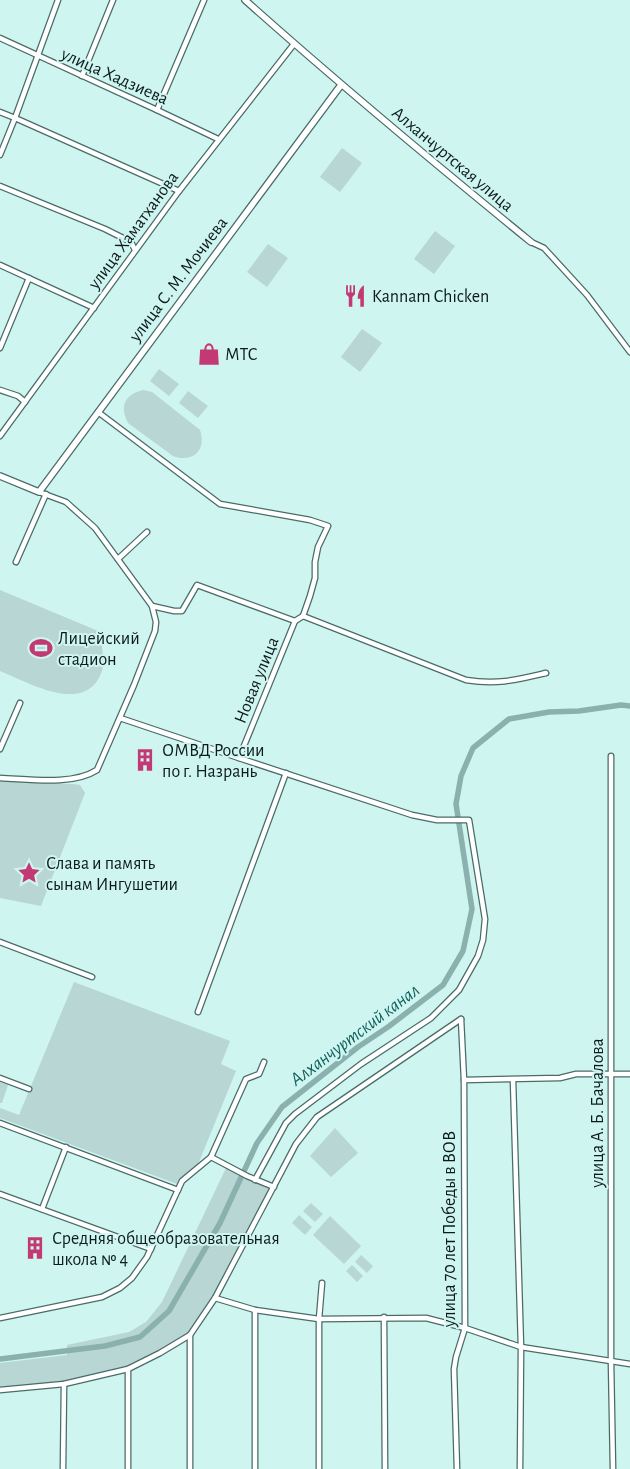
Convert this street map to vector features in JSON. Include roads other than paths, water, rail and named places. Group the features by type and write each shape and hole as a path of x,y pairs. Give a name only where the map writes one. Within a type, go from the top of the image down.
{"street":[{"path":"0,155 16,118 58,0"},
{"path":"82,76 113,0"},
{"path":"158,110 204,0"},
{"name":"Алханчуртская улица","path":"244,0 420,152 531,242 544,248 587,295 630,352"},
{"name":"улица Хадзиева","path":"0,38 218,139"},
{"name":"улица Хаматханова","path":"0,436 178,191 294,44"},
{"name":"улица С. М. Мочиева","path":"42,493 98,412 341,85"},
{"path":"0,112 178,191"},
{"path":"0,186 105,229 131,242 135,250"},
{"path":"0,265 94,308"},
{"path":"0,348 29,278"},
{"path":"0,390 18,396 25,402"},
{"path":"98,412 220,504 310,520 328,526 318,547 314,578 303,616 466,680 486,683 508,682 546,673"},
{"path":"0,476 66,502 94,528 152,606 156,616 155,631 145,658 97,770 71,780 0,778"},
{"path":"16,562 42,493"},
{"path":"118,559 147,532"},
{"path":"152,606 182,612 197,585 295,621"},
{"name":"Новая улица","path":"239,758 295,621 303,616"},
{"path":"0,750 20,702"},
{"path":"120,718 412,815 437,820 469,820 485,919 483,940 478,956 459,990 431,1018 361,1064 294,1114 286,1123 255,1180"},
{"name":"улица А. Б. Бачалова","path":"611,756 610,1073 613,1469"},
{"path":"198,1012 286,773"},
{"path":"0,942 92,977"},
{"name":"улица 70 лет Победы в ВОВ","path":"274,1187 296,1144 317,1118 461,1019 464,1080 465,1328 454,1369 456,1469"},
{"path":"0,1318 102,1297 120,1288 132,1278 151,1249 182,1181 211,1157 246,1079 259,1074 264,1062"},
{"path":"464,1080 560,1078 576,1074 630,1074"},
{"path":"0,1078 29,1089"},
{"path":"513,1080 521,1346 520,1469"},
{"path":"0,1123 178,1190"},
{"path":"42,1210 66,1147"},
{"path":"0,1390 64,1384 128,1369 160,1354 190,1335 215,1298 274,1187 255,1180 211,1157"},
{"path":"0,1194 151,1249"},
{"path":"319,1469 319,1319 322,1283"},
{"path":"215,1298 255,1310 319,1319 426,1318 521,1346 630,1364"},
{"path":"255,1310 255,1469"},
{"path":"384,1317 384,1469"},
{"path":"190,1335 190,1469"},
{"path":"128,1369 128,1469"},
{"path":"63,1469 64,1384"}],"waterway":[{"name":"Алханчуртский канал","path":"0,1359 105,1346 140,1337 169,1311 220,1223 257,1143 282,1107 358,1047 388,1027 443,985 463,951 472,909 456,804 461,776 473,748 509,719 549,712 579,711 621,705 630,706"}],"place":[{"name":"Kannam Chicken","path":"355,296"},
{"name":"МТС","path":"209,354"},
{"name":"Лицейский стадион","path":"41,648"},
{"name":"ОМВД России по г. Назрань","path":"145,760"},
{"name":"Слава и память сынам Ингушетии","path":"29,873"},
{"name":"Средняя общеобразовательная школа № 4","path":"35,1248"}]}
